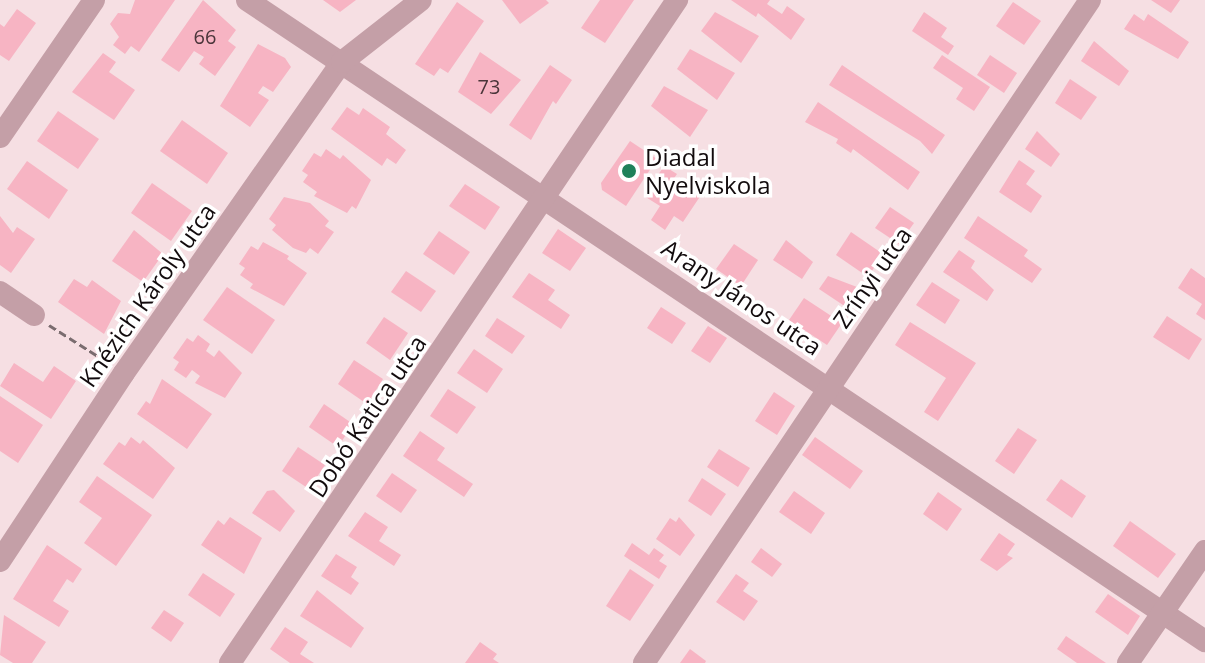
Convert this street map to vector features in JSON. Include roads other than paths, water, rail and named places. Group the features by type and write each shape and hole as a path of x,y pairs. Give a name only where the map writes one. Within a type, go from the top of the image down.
{"street":[{"path":"0,137 94,0"},
{"name":"Arany János utca","path":"247,0 1205,641"},
{"name":"Knézich Károly utca","path":"0,561 124,373 342,62 421,0"},
{"name":"Dobó Katica utca","path":"230,663 677,0"},
{"name":"Zrínyi utca","path":"644,663 1090,0"},
{"path":"0,292 34,315"},
{"path":"1128,663 1205,551"}],"place":[{"name":"Diadal Nyelviskola","path":"629,171"}]}
